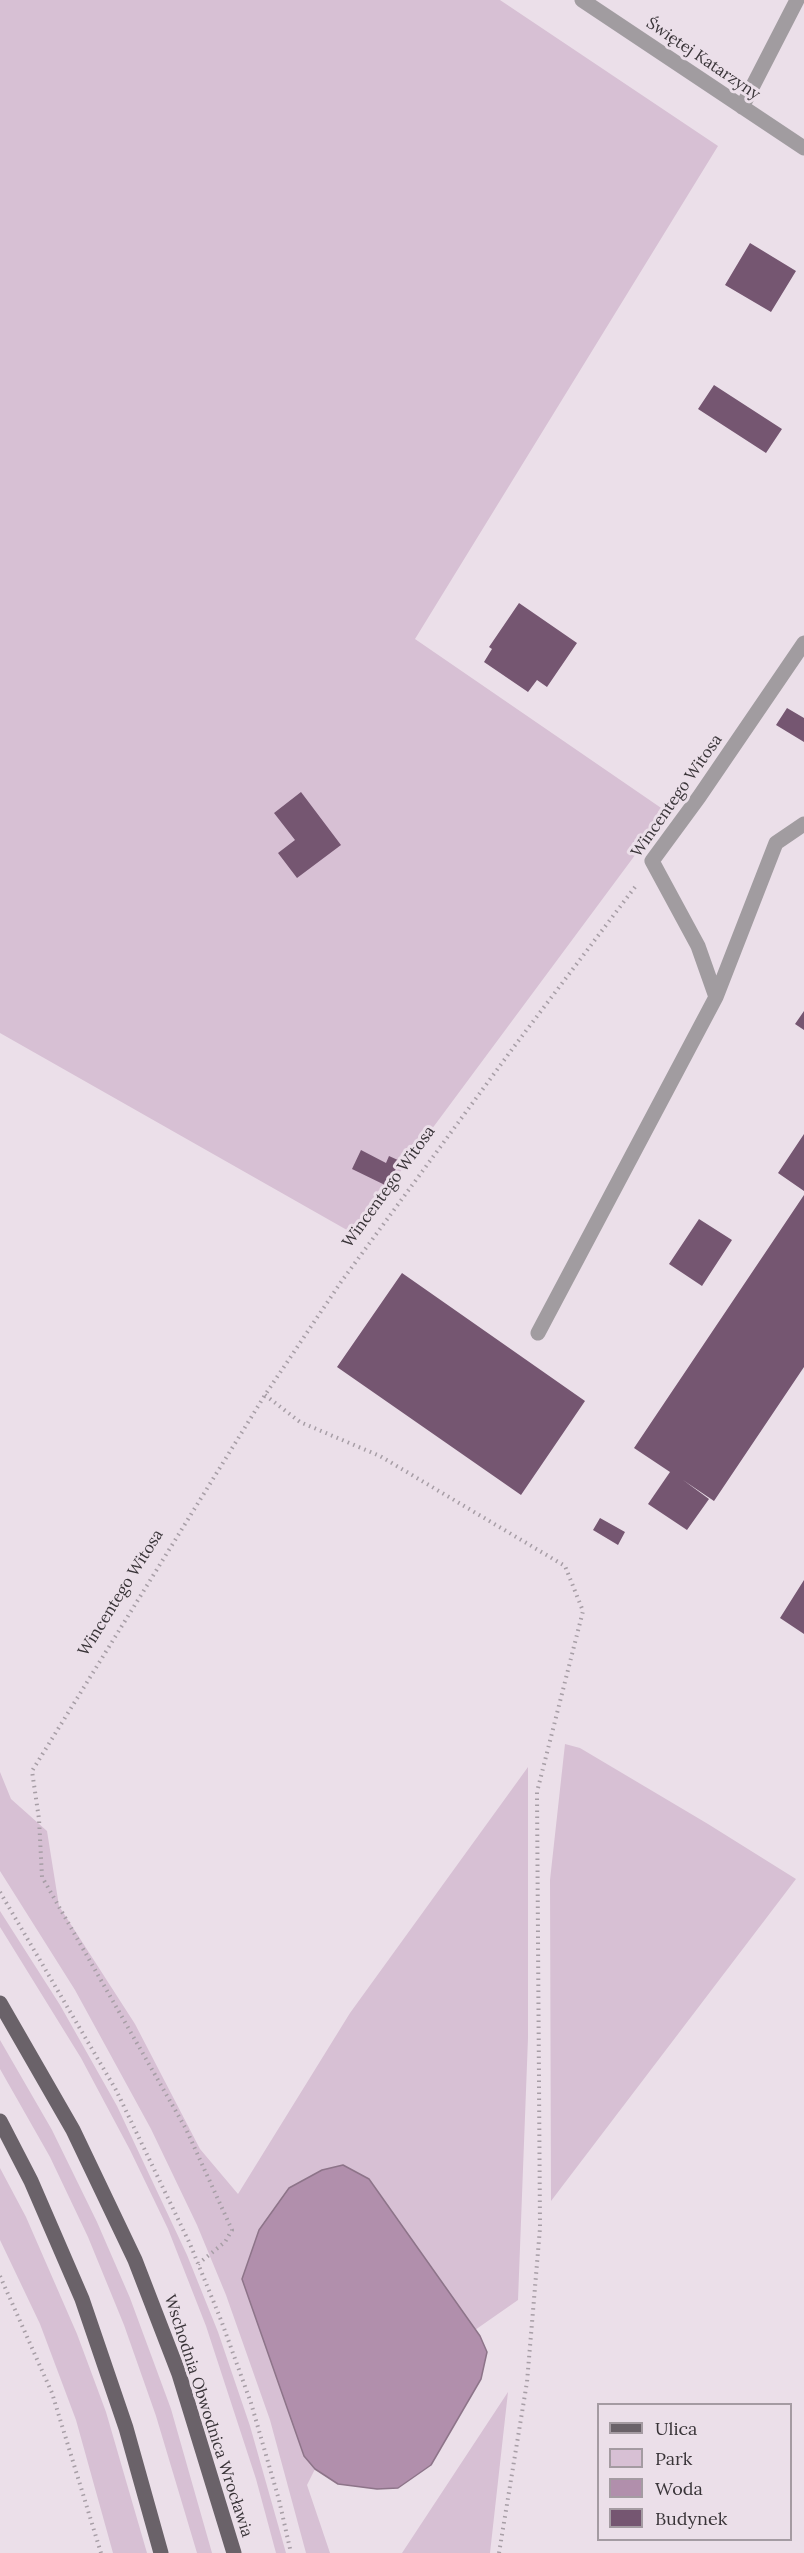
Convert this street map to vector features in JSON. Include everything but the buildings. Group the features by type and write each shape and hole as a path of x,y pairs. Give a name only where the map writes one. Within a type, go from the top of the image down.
{"main road":[{"name":"Wschodnia Obwodnica Wrocławia","path":"0,2003 73,2130 135,2260 182,2384 234,2553"},
{"path":"0,2121 31,2181 81,2299 126,2428 161,2553"}],"street":[{"name":"Świętej Katarzyny","path":"582,0 804,148"},
{"path":"742,107 796,0"},
{"name":"Wincentego Witosa","path":"652,861 699,797 804,643"},
{"path":"538,1333 716,997 776,843 804,824"},
{"path":"652,861 698,946 716,997"}],"path":[{"name":"Wincentego Witosa","path":"198,2264 225,2242 232,2230 186,2129 42,1877 39,1820 32,1771 265,1395 341,1282 513,1048 623,906 652,861"},
{"path":"265,1395 300,1422 380,1456 565,1566 583,1611 537,1792 540,2228 526,2382 499,2553"},
{"path":"0,1892 116,2090 198,2264 251,2403 279,2500 291,2553"},
{"path":"0,2276 52,2393 101,2553"}],"green space":[{"path":"0,0 500,0 718,146 415,639 667,812 354,1234 0,1033"},
{"path":"565,1744 580,1748 796,1879 551,2201 550,1880"},
{"path":"528,1767 528,2038 518,2300 475,2330 369,2179 242,2278 304,2456 315,2469 307,2485 330,2553 306,2553 270,2420 226,2295 197,2225 151,2129 75,1990 0,1871 0,1772 11,1799 47,1831 59,1906 135,2024 200,2149 238,2194 350,2013"},
{"path":"0,1911 60,2005 117,2106 187,2255 218,2332 250,2426 286,2553 276,2553 256,2479 206,2326 168,2229 130,2150 81,2058 0,1927"},
{"path":"0,2040 52,2130 97,2222 130,2298 171,2409 212,2553 197,2553 156,2416 124,2325 88,2237 50,2157 0,2069"},
{"path":"0,2168 26,2217 77,2334 106,2412 147,2553 113,2553 76,2420 40,2324 0,2240"},
{"path":"508,2392 490,2553 402,2553"}],"water":[{"path":"343,2165 369,2179 480,2336 487,2352 481,2379 431,2465 398,2488 377,2489 338,2484 315,2469 304,2456 242,2279 259,2230 289,2188 322,2170"}]}
